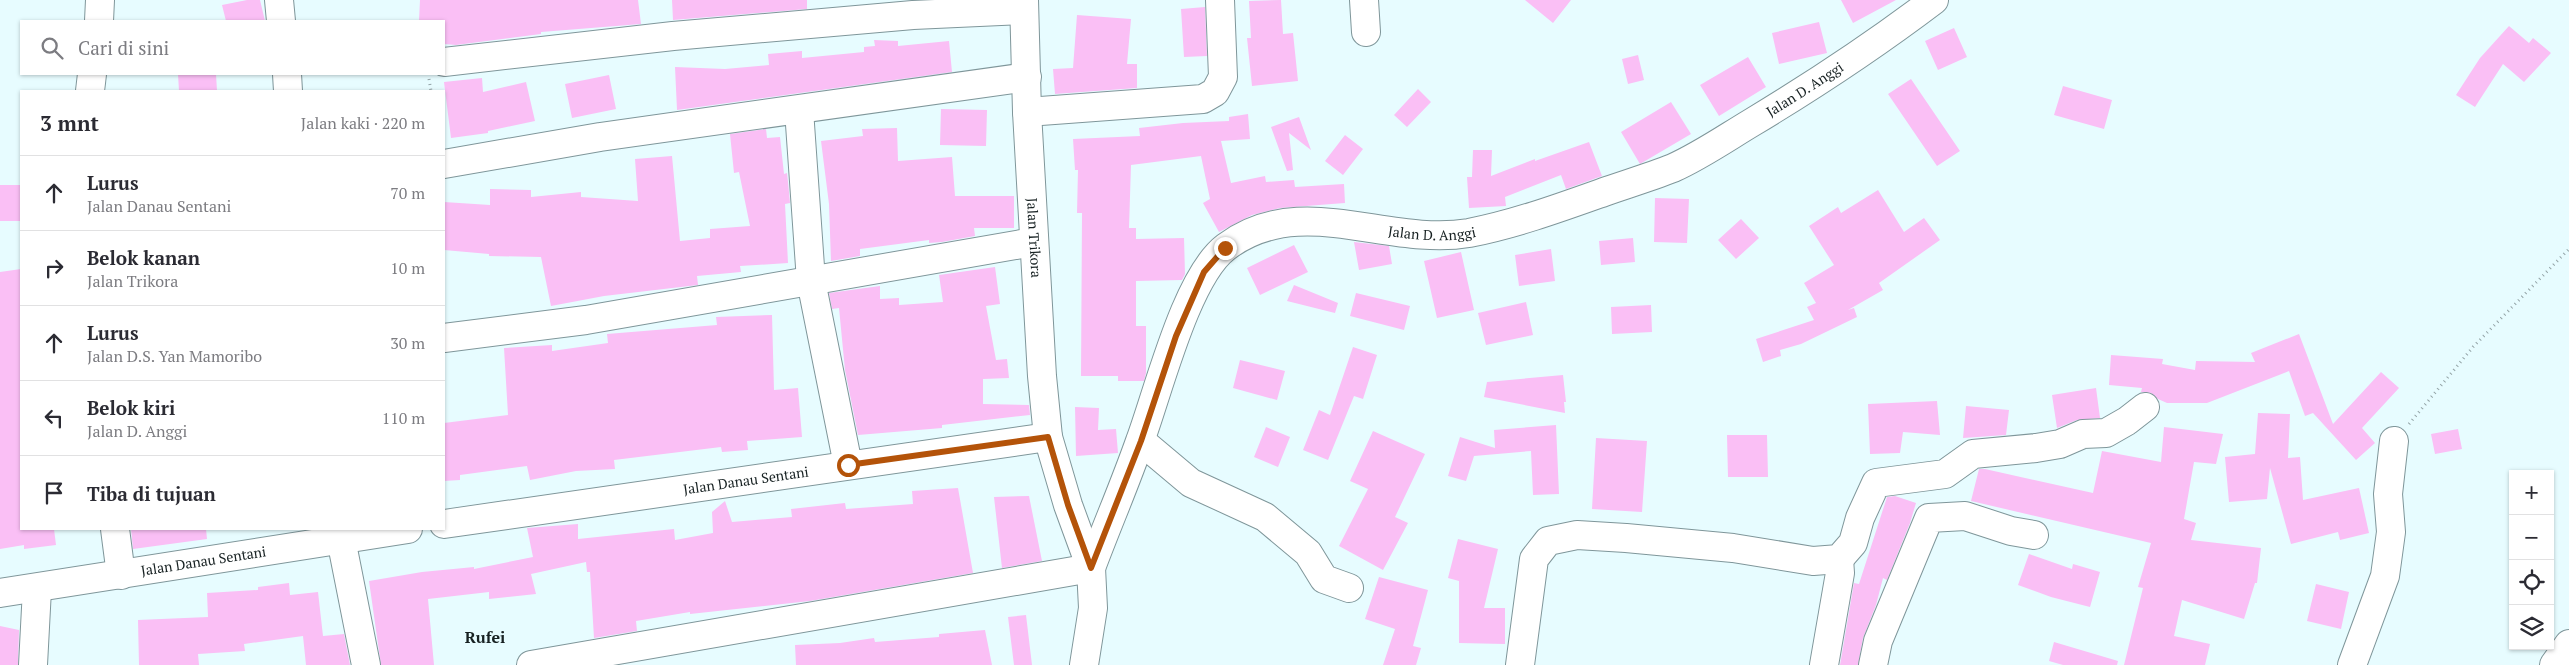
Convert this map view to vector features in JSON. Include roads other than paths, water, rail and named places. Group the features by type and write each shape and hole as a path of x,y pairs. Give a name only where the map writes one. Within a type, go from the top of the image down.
{"street":[{"path":"98,20 100,0"},
{"path":"279,0 281,20"},
{"path":"1027,112 1203,99 1215,92 1224,77 1220,0"},
{"path":"1364,0 1366,32"},
{"name":"Jalan D. Anggi","path":"1091,568 1141,441 1176,336 1204,272 1225,248 1257,230 1289,222 1320,220 1375,229 1436,234 1466,234 1521,221 1566,206 1675,167 1791,99 1900,26 1934,0"},
{"path":"445,62 673,36 1024,5"},
{"name":"Jalan Trikora","path":"1024,5 1027,112 1034,242 1048,437 1091,568"},
{"path":"90,90 92,75"},
{"path":"287,75 288,90"},
{"path":"445,164 600,137 1027,77"},
{"path":"799,110 810,281 848,465"},
{"path":"445,338 586,320 1034,242"},
{"path":"1520,665 1534,559 1548,540 1577,535 1626,538 1733,548 1814,561 1839,559 1853,543 1860,518 1876,483 1945,474 1973,454 2036,448 2060,444 2083,434 2106,433 2127,421 2145,406"},
{"name":"Jalan Danau Sentani","path":"445,524 1048,437"},
{"path":"1141,441 1191,483 1265,516 1308,553 1324,579 1349,588"},
{"path":"2352,665 2385,576 2391,532 2388,494 2394,441"},
{"path":"1873,665 1878,641 1929,518 1965,516 2011,531 2034,535"},
{"path":"115,530 121,575"},
{"name":"Jalan Danau Sentani","path":"0,593 121,575 340,534 394,530"},
{"path":"340,534 366,665"},
{"path":"1824,665 1840,573 1839,559"},
{"path":"531,665 1091,568 1093,608 1084,665"},
{"path":"33,665 37,589"},
{"path":"2554,665 2569,644"}],"district":[{"name":"Rufei","path":"485,637"}]}
